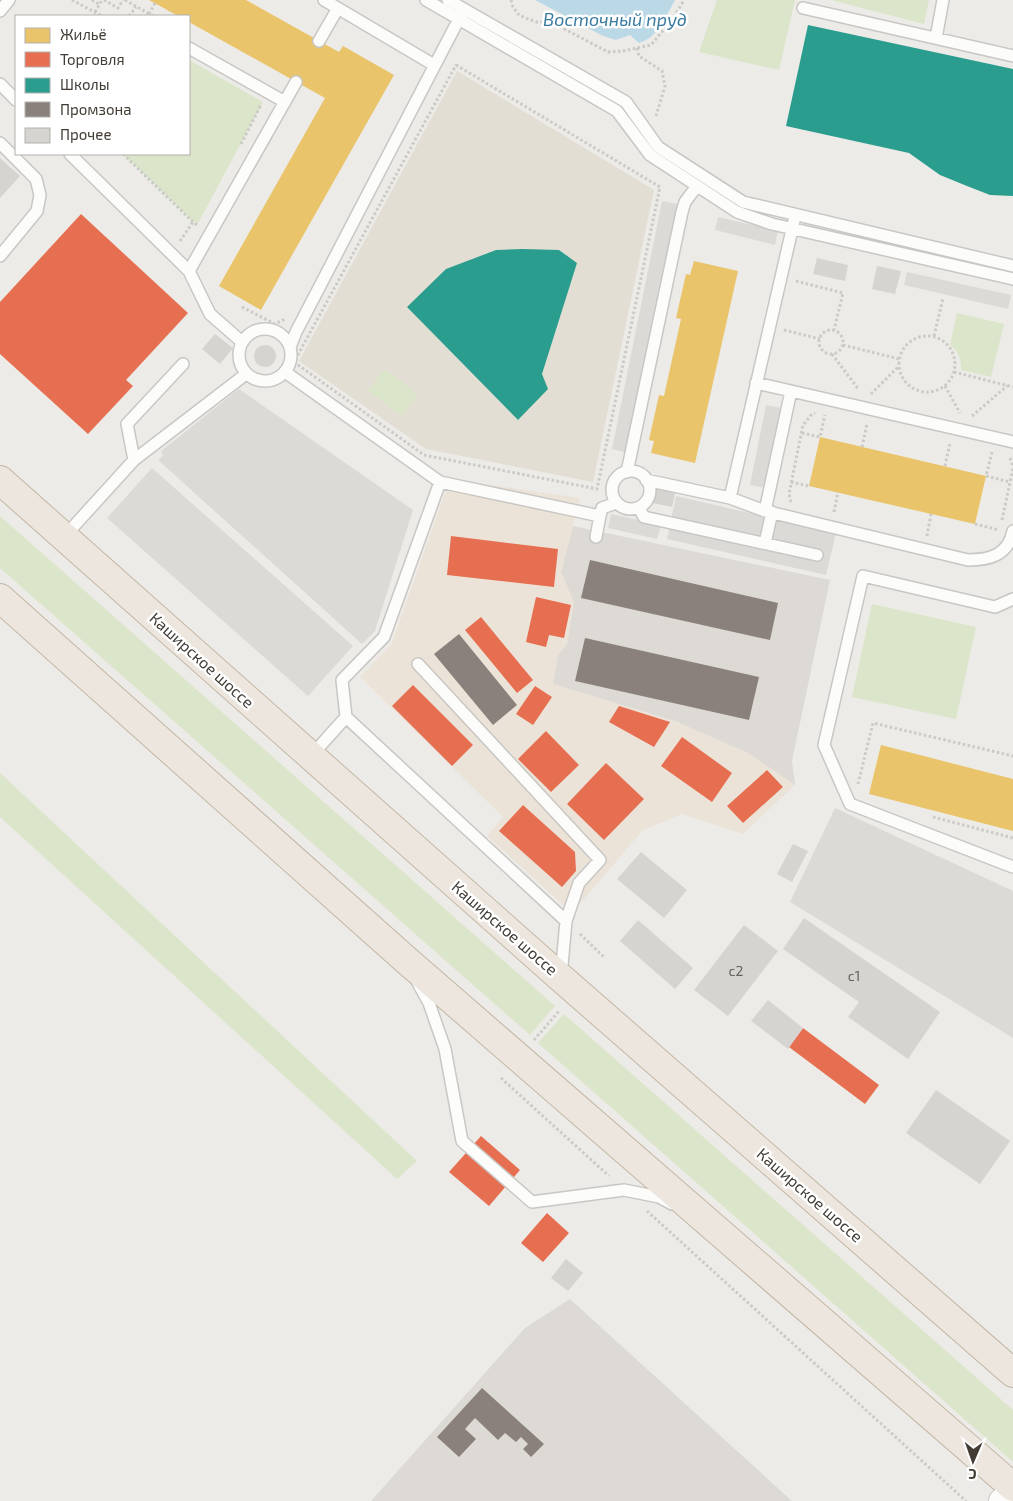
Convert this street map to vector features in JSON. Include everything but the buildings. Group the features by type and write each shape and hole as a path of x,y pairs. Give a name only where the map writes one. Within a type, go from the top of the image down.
{"highway":[{"name":"Каширское шоссе","path":"0,480 561,978 1012,1370"},
{"path":"0,598 405,959 1013,1488"}],"street":[{"path":"1001,1501 1013,1488"}],"lane":[{"path":"0,11 9,0"},
{"path":"324,0 434,65"},
{"path":"426,0 461,14 626,102 658,147 743,202 1013,266"},
{"path":"448,0 461,14 616,111 650,155 737,212 772,224 1013,279"},
{"path":"936,38 943,0"},
{"path":"319,41 338,8"},
{"path":"803,8 1013,56"},
{"path":"290,348 296,332 461,14"},
{"path":"190,49 284,102"},
{"path":"189,271 296,82"},
{"path":"0,84 15,99"},
{"path":"0,143 36,179 40,195 38,211 0,256"},
{"path":"77,156 189,271 210,314 242,342"},
{"path":"627,472 682,212 685,202 696,186"},
{"path":"730,498 796,214"},
{"path":"263,329 280,333 290,348 290,364 279,378 271,381 262,382 254,380 246,374 238,359 242,342 247,335 263,329"},
{"path":"134,460 127,424 182,364"},
{"path":"285,372 440,482 600,516"},
{"path":"64,537 134,460 246,374"},
{"path":"756,383 1013,442"},
{"path":"765,544 768,511 791,391"},
{"path":"630,471 638,473 646,480 649,486 649,494 646,502 639,508 631,510 622,508 616,503 612,495 612,487 615,479 622,473 630,471"},
{"path":"646,480 730,498 768,511 968,560 984,560 1001,552 1011,541 1013,531"},
{"path":"440,482 385,619 384,636 342,680 346,717 566,922"},
{"path":"596,537 602,508 616,503"},
{"path":"639,508 644,517 817,555"},
{"path":"1013,599 995,607 863,576 824,745 850,804 1013,867"},
{"path":"418,664 600,860 579,883 566,922 561,978"},
{"path":"311,756 346,717"},
{"path":"405,959 429,1003 445,1049 462,1141 532,1202 624,1190 659,1198 699,1216"}],"path":[{"path":"72,0 100,15"},
{"path":"92,0 100,4"},
{"path":"95,12 103,0 118,8 126,0 151,15 155,3"},
{"path":"511,0 518,14 525,18 537,22 551,22 608,52 624,51 651,45 674,18 684,0"},
{"path":"130,15 136,6"},
{"path":"637,48 639,56 662,71 665,86 656,114 656,120"},
{"path":"456,65 660,188 597,488 424,455 294,362 456,65"},
{"path":"239,146 263,102"},
{"path":"124,155 197,226 201,217"},
{"path":"172,254 193,222"},
{"path":"790,280 843,293 834,330"},
{"path":"934,336 943,298"},
{"path":"770,326 820,339"},
{"path":"834,330 842,336 843,345 840,351 829,354 822,350 819,342 820,339 824,332 834,330"},
{"path":"934,336 949,345 954,353 956,362 954,372 946,386 929,392 920,391 912,388 905,382 901,374 899,359 903,349 909,342 917,337 934,336"},
{"path":"843,345 899,359"},
{"path":"866,400 899,366"},
{"path":"954,372 1013,387"},
{"path":"946,386 961,415"},
{"path":"965,422 1007,386"},
{"path":"797,507 792,504 789,494 803,425 812,414 826,412 820,437 802,433"},
{"path":"862,447 868,420"},
{"path":"945,466 951,440"},
{"path":"999,450 993,449 986,476 1010,482"},
{"path":"998,536 1013,468"},
{"path":"791,482 809,486"},
{"path":"833,517 838,492"},
{"path":"931,514 926,538 934,540"},
{"path":"975,524 1000,530"},
{"path":"857,788 873,723 1013,756"},
{"path":"929,816 1013,838"},
{"path":"566,922 605,958"},
{"path":"534,1040 560,1010"},
{"path":"501,1078 966,1501"}],"shaded area":[{"path":"457,71 654,190 593,482 426,449 299,361"},
{"path":"662,201 677,204 627,453 612,449"},
{"path":"718,217 778,231 775,245 715,230"},
{"path":"907,272 1011,295 1008,309 904,285"},
{"path":"239,389 413,510 375,631 362,644 158,460 163,456 161,451"},
{"path":"766,405 781,408 765,488 750,485"},
{"path":"152,468 353,646 308,696 107,518"},
{"path":"450,479 580,498 561,572 575,602 567,644 558,655 553,684 675,721 748,753 795,785 743,834 682,814 643,830 572,913 487,836 503,817 360,677 391,645"},
{"path":"676,496 836,533 826,575 667,539"},
{"path":"611,514 661,525 657,539 608,528"},
{"path":"573,526 830,580 792,761 795,785 748,753 675,721 553,684 558,655 567,644 574,602 561,572"},
{"path":"835,808 1013,891 1013,1038 790,902"},
{"path":"570,1299 792,1501 371,1501 525,1328"}],"green space":[{"path":"717,0 795,0 779,70 699,52"},
{"path":"831,0 929,0 924,24"},
{"path":"190,61 263,102 197,225 124,155 190,155"},
{"path":"957,313 1004,324 991,377 961,370 959,356 950,345"},
{"path":"384,369 418,394 402,416 368,391"},
{"path":"0,516 555,1006 530,1035 0,568"},
{"path":"872,604 976,627 956,719 852,697"},
{"path":"0,773 417,1161 397,1179 0,817"},
{"path":"564,1014 1013,1410 1013,1462 538,1043"}],"water":[{"name":"Восточный пруд","path":"535,0 675,0 656,31 646,40 639,43 630,35 616,40 603,36"}]}
